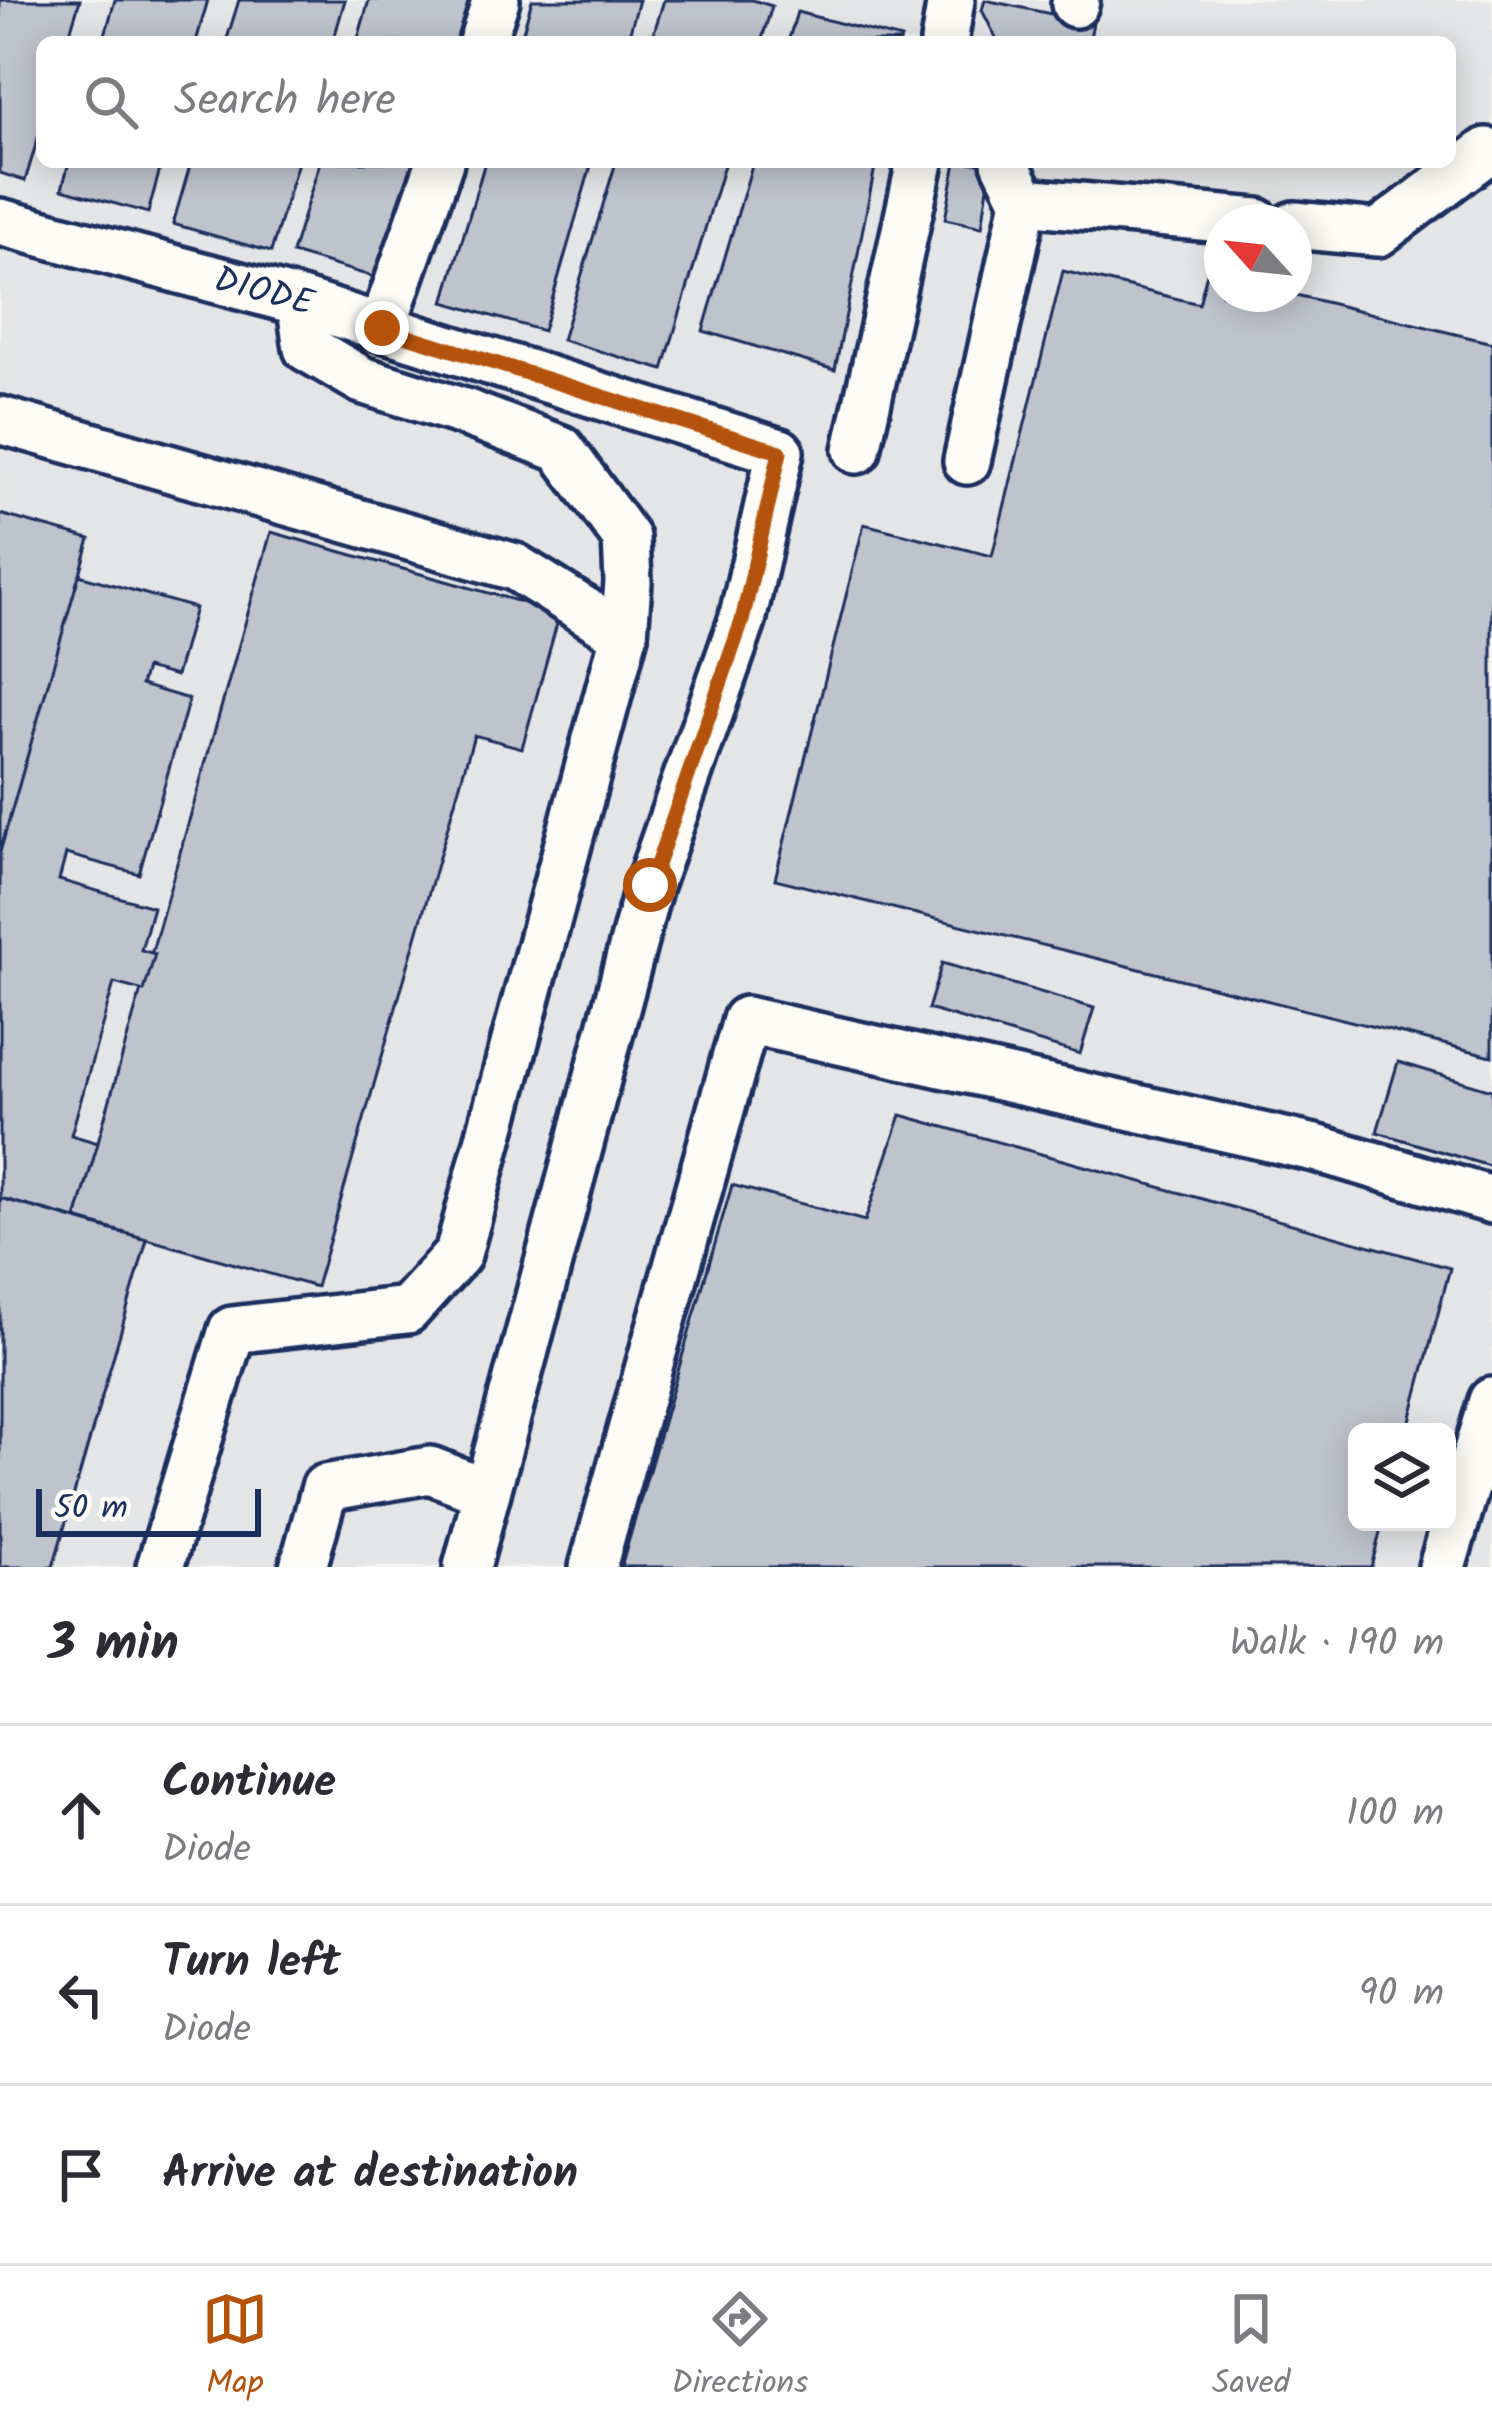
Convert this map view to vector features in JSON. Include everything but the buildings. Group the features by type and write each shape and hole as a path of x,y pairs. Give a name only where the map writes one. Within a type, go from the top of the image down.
{"street":[{"path":"484,36 496,0"},
{"path":"945,36 951,0"},
{"path":"1312,227 1378,233 1487,151 1492,152"},
{"path":"382,328 438,168"},
{"path":"857,450 919,168"},
{"path":"967,461 1015,181 1204,213"},
{"name":"DIODE","path":"0,222 300,302 780,452 742,621 650,885 487,1492"},
{"path":"160,1567 232,1330 407,1310 458,1253 624,635 626,538 561,449 362,380 307,348 300,302"},
{"path":"0,420 515,567 624,635"},
{"path":"593,1567 746,1020 1319,1149 1492,1200"},
{"path":"1442,1567 1492,1400"},
{"path":"304,1567 325,1488 430,1470 487,1492 467,1567"}],"shaded area":[{"path":"0,0 1492,0 1492,1567 0,1567"}],"route":[{"path":"382,328 780,452 742,621 650,885"}]}
